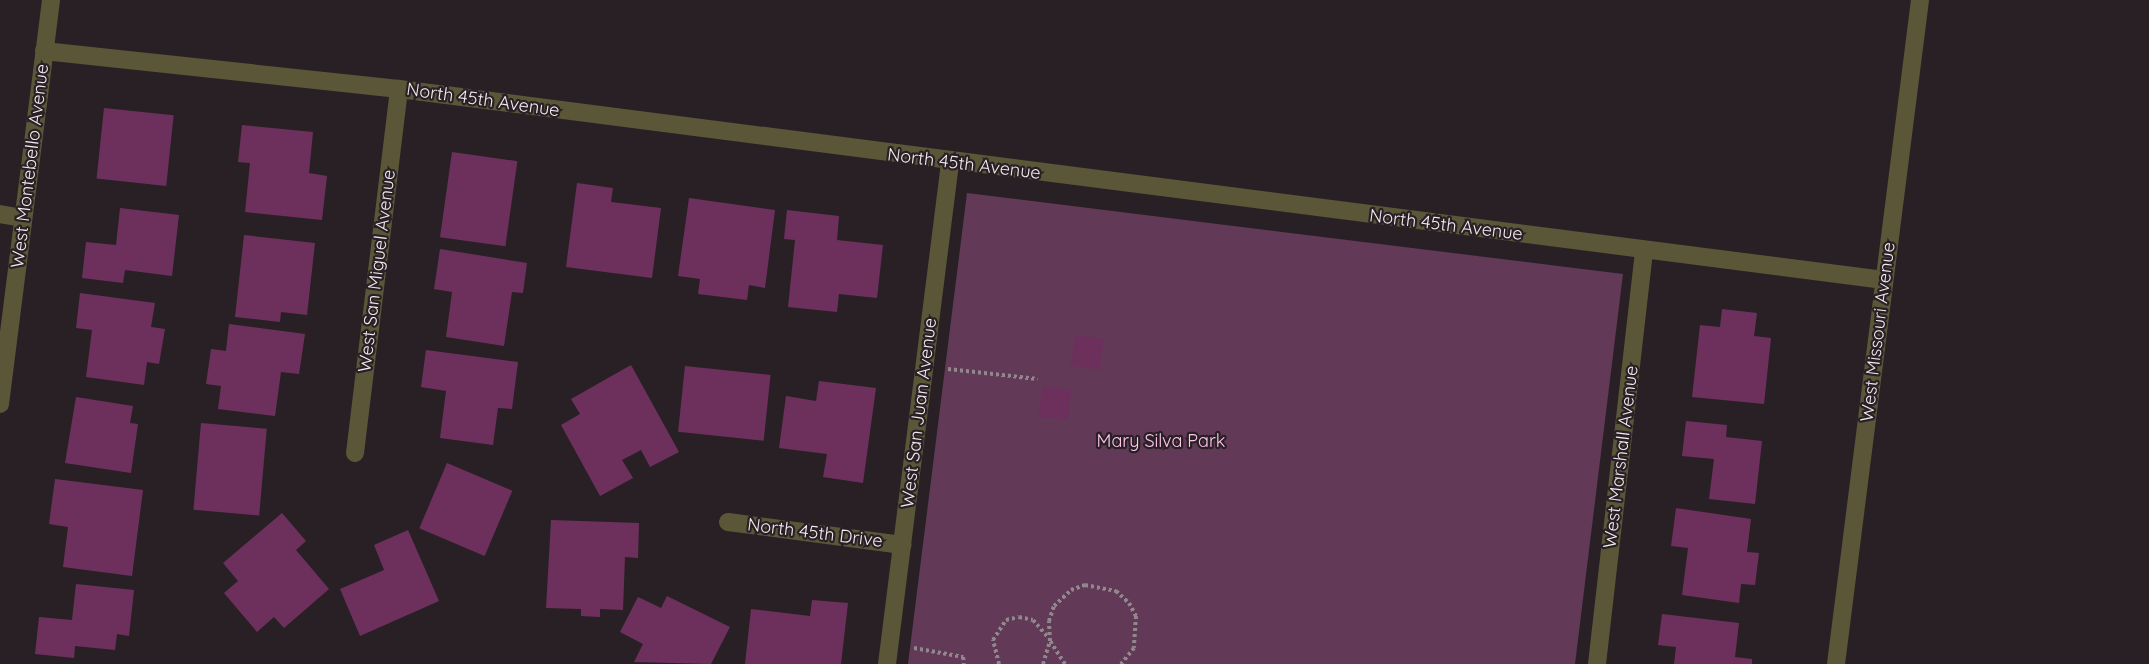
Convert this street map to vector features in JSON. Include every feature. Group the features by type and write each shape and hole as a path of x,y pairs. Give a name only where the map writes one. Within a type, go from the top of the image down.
{"street":[{"name":"West Montebello Avenue","path":"0,404 51,0"},
{"name":"West Missouri Avenue","path":"1836,664 1920,0"},
{"name":"North 45th Avenue","path":"44,51 399,89 950,163 1884,280"},
{"name":"West San Miguel Avenue","path":"355,453 399,89"},
{"name":"West San Juan Avenue","path":"888,655 950,163"},
{"path":"0,214 23,218"},
{"name":"West Marshall Avenue","path":"1597,664 1644,250"},
{"name":"North 45th Drive","path":"728,522 902,544"}],"path":[{"path":"925,366 1037,379"},
{"path":"1043,664 1050,641 1049,621 1054,606 1071,590 1101,585 1126,599 1136,616 1134,648 1121,664"},
{"path":"999,664 993,640 1000,625 1009,619 1033,620 1065,664"},
{"path":"888,655 963,657 964,664"}],"green space":[{"name":"Mary Silva Park","path":"967,193 1623,274 1575,664 908,664"}],"building":[{"path":"104,108 174,115 166,186 97,179"},
{"path":"242,125 313,132 309,173 327,176 322,220 245,212 250,163 238,162"},
{"path":"452,152 517,161 505,246 440,237"},
{"path":"577,183 613,188 611,202 661,208 652,278 566,267"},
{"path":"689,198 775,210 765,288 749,285 747,300 698,294 700,279 678,276"},
{"path":"120,208 179,215 172,276 125,270 123,283 82,278 86,242 116,245"},
{"path":"787,210 839,216 837,240 883,245 877,298 839,294 837,312 788,307 795,240 784,239"},
{"path":"244,235 315,243 307,315 281,312 280,322 235,317"},
{"path":"440,249 527,263 523,293 512,292 504,346 446,337 452,292 434,289"},
{"path":"80,293 155,303 151,327 165,329 159,364 147,362 144,385 86,377 92,330 76,328"},
{"path":"1722,309 1757,313 1754,336 1771,338 1764,404 1692,397 1700,325 1720,327"},
{"path":"229,324 305,334 299,374 281,372 275,416 218,409 221,386 206,384 211,349 226,351"},
{"path":"1075,335 1104,339 1099,370 1071,366"},
{"path":"426,350 518,362 512,409 498,408 493,445 440,438 446,391 421,387"},
{"path":"631,365 679,452 650,467 641,450 622,460 633,478 600,496 561,425 580,414 571,399"},
{"path":"685,366 771,375 764,441 678,432"},
{"path":"819,381 876,388 863,483 823,477 827,454 779,448 786,396 816,401"},
{"path":"1042,387 1071,390 1068,420 1039,417"},
{"path":"76,397 133,406 130,423 138,424 131,473 65,463"},
{"path":"1686,421 1727,425 1726,437 1762,441 1755,504 1709,499 1714,459 1682,456"},
{"path":"201,423 267,429 259,515 193,510"},
{"path":"447,463 512,491 485,556 419,528"},
{"path":"55,479 143,490 132,576 63,567 68,527 49,524"},
{"path":"1676,508 1751,519 1747,552 1759,553 1755,585 1741,584 1739,603 1682,595 1688,548 1671,546"},
{"path":"282,513 306,541 296,550 329,589 284,628 274,617 257,632 224,593 238,581 223,563"},
{"path":"551,520 639,523 638,558 625,557 623,610 600,609 600,617 581,616 581,609 546,608"},
{"path":"408,530 439,601 360,636 340,589 384,570 374,545"},
{"path":"76,584 134,590 129,636 117,634 115,650 75,646 74,658 35,654 39,617 72,620"},
{"path":"667,596 730,627 711,664 634,662 643,644 620,632 638,597 661,608"},
{"path":"812,600 848,603 841,664 745,664 751,609 810,616"},
{"path":"1662,614 1739,623 1735,657 1752,659 1752,664 1674,664 1676,647 1658,645"}]}
